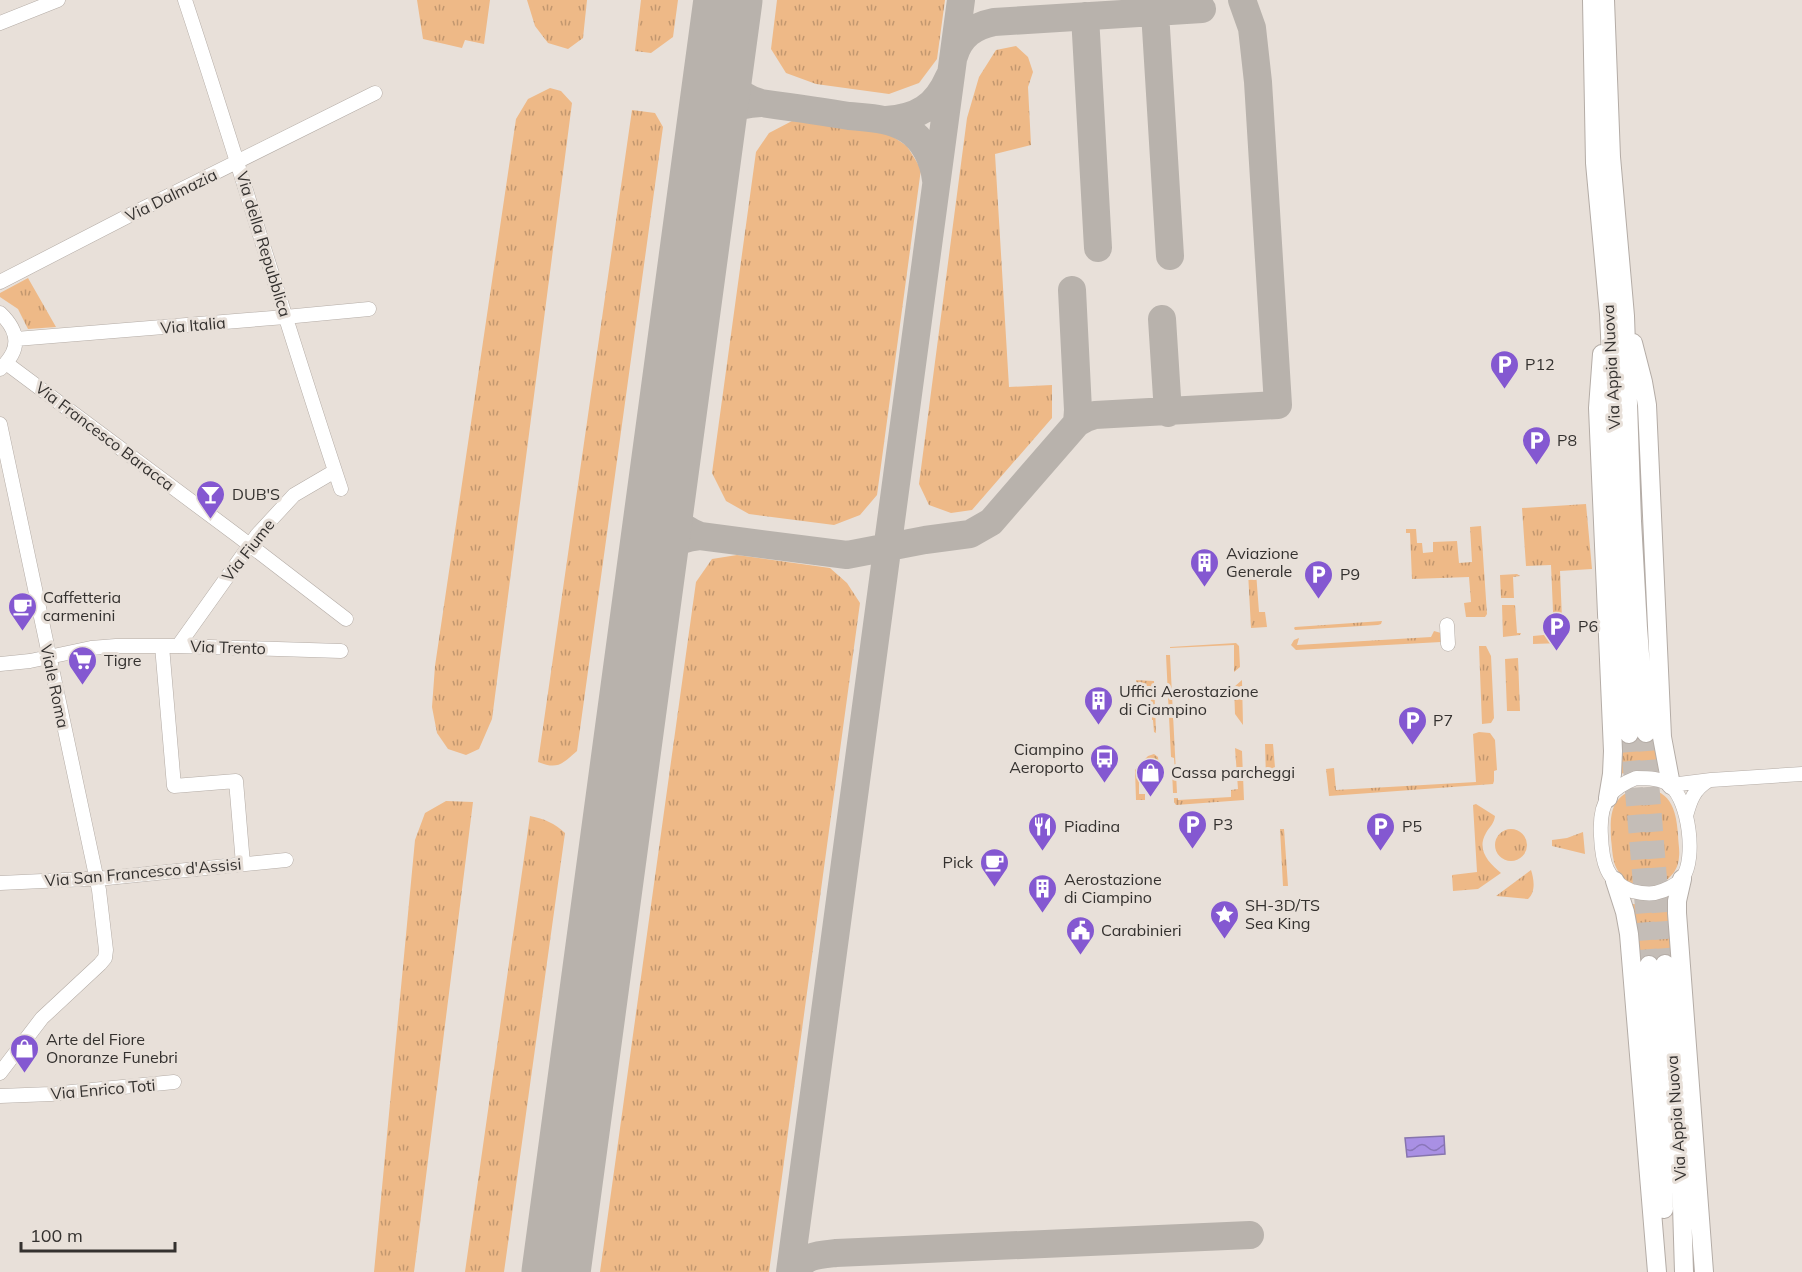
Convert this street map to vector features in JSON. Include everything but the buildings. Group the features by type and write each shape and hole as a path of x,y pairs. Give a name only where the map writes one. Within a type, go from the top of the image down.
{"main road":[{"name":"Via Appia Nuova","path":"1592,0 1595,163 1617,315"},
{"name":"Via Appia Nuova","path":"1605,0 1617,315 1638,734"},
{"path":"1617,315 1642,376 1647,405 1662,737 1671,785"},
{"path":"1608,798 1613,751 1598,398 1601,363 1617,315"},
{"path":"1682,879 1677,913 1704,1272"},
{"path":"1615,881 1629,934 1657,1272"},
{"name":"Via Appia Nuova","path":"1668,1272 1657,965 1682,1206 1684,1272"}],"street":[{"path":"0,23 57,0"},
{"name":"Via della Repubblica","path":"186,0 341,489"},
{"name":"Via Dalmazia","path":"0,282 375,93"},
{"name":"Via Italia","path":"16,339 369,309"},
{"path":"0,313 12,327 16,339 14,349 3,366"},
{"name":"Via Francesco Baracca","path":"3,366 250,544 346,619"},
{"name":"Viale Roma","path":"0,424 96,878 106,950 105,958 100,964 42,1018 0,1073"},
{"name":"Via Fiume","path":"178,646 250,544 294,495 335,471"},
{"path":"1447,625 1448,644"},
{"name":"Via Trento","path":"0,664 30,661 91,648 116,646 341,651"},
{"path":"162,646 174,786 236,781 243,864"},
{"path":"1671,785 1679,797 1686,816 1690,858 1682,879 1665,890 1647,894 1627,889 1615,881 1609,873 1602,855 1600,821 1608,798 1620,786 1636,778 1652,779 1671,785 1802,774"},
{"path":"1686,816 1694,793 1703,784 1712,780"},
{"name":"Via San Francesco d'Assisi","path":"0,883 96,878 286,860"},
{"name":"Via Enrico Toti","path":"0,1096 174,1082"}],"green space":[{"path":"417,0 490,0 484,44 465,40 462,48 423,39"},
{"path":"527,0 587,0 583,38 568,49 548,43 535,26"},
{"path":"641,0 678,0 673,37 651,53 635,51"},
{"path":"777,0 945,0 937,59 919,83 889,94 816,84 786,73 771,49"},
{"path":"1016,46 1028,57 1033,72 1028,87 1031,145 995,154 1009,387 1052,385 1052,418 972,510 951,513 929,505 919,484 967,118 979,77 996,50"},
{"path":"550,88 561,91 572,103 492,719 479,749 466,755 448,749 437,733 432,707 435,666 516,119 528,99"},
{"path":"632,110 655,113 663,127 577,751 563,762 550,765 538,762"},
{"path":"792,121 881,129 907,146 921,169 877,495 860,515 834,525 749,514 726,501 712,473 756,152 769,133"},
{"path":"28,278 56,327 28,329 18,309 0,297 0,293"},
{"path":"1586,504 1592,569 1560,571 1563,643 1533,644 1533,636 1554,634 1551,565 1526,566 1522,508"},
{"path":"1481,526 1487,614 1485,617 1466,617 1464,603 1471,602 1469,577 1412,579 1410,533 1406,533 1406,529 1416,529 1417,543 1422,543 1423,553 1433,552 1433,542 1457,541 1459,563 1472,562 1470,527"},
{"path":"737,555 830,568 847,583 860,603 769,1272 600,1272 696,582 712,559"},
{"path":"1248,572 1256,572 1259,612 1265,612 1267,627 1251,628"},
{"path":"1517,574 1520,576 1513,577 1514,598 1501,598 1500,575"},
{"path":"1502,605 1515,605 1517,633 1521,633 1520,635 1503,637"},
{"path":"1382,621 1378,625 1295,630 1294,628 1295,627"},
{"path":"1434,631 1441,633 1441,642 1296,650 1291,645 1299,638 1297,645 1431,637"},
{"path":"1236,643 1239,646 1240,667 1234,672 1234,645 1170,648 1170,647"},
{"path":"1479,646 1486,646 1491,656 1494,718 1491,723 1482,724"},
{"path":"1166,655 1170,655 1177,793 1173,793 1172,771 1175,771 1174,758 1171,757"},
{"path":"1518,658 1520,711 1507,711 1505,659"},
{"path":"1136,680 1154,681 1156,733 1152,720 1150,686 1137,686"},
{"path":"1242,680 1243,725 1235,714 1234,687"},
{"path":"1490,733 1495,740 1497,770 1494,771 1493,784 1329,796 1326,769 1334,768 1336,790 1476,782 1473,734"},
{"path":"1652,736 1658,770 1656,772 1638,770 1620,774 1621,738"},
{"path":"1265,744 1273,744 1276,779 1266,779"},
{"path":"1235,748 1242,751 1244,800 1176,805 1174,798 1178,800 1231,797 1231,790 1238,789"},
{"path":"1154,754 1158,757 1160,780 1139,781 1139,794 1145,794 1145,800 1136,800 1135,770 1148,756"},
{"path":"1639,788 1649,789 1664,796 1673,808 1677,825 1678,865 1664,882 1650,887 1635,885 1624,879 1615,866 1612,853 1611,822 1614,807 1622,796"},
{"path":"446,801 473,802 414,1272 374,1272 415,840 425,813"},
{"path":"1476,804 1495,816 1482,845 1485,856 1501,873 1478,889 1453,891 1452,875 1477,872 1473,805"},
{"path":"530,816 549,822 565,833 504,1272 465,1272"},
{"path":"1280,829 1284,829 1288,886 1283,886"},
{"path":"1511,829 1522,834 1527,845 1522,856 1511,861 1500,856 1495,845 1500,834"},
{"path":"1583,832 1585,854 1552,846 1552,840 1567,838"},
{"path":"1531,870 1533,889 1528,899 1496,896"},
{"path":"1668,901 1672,962 1639,966 1631,905 1651,906"}],"water":[{"path":"1444,1136 1445,1154 1407,1157 1405,1138"}],"taxiway":[{"path":"790,1272 961,0"},
{"path":"649,582 660,555 666,549 680,540 700,536 847,555 970,534 991,522 1077,423 1086,418 1095,415 1278,405 1258,82 1252,28 1242,0"},
{"path":"954,56 960,43 969,33 980,26 994,22 1202,9"},
{"path":"1155,12 1170,256"},
{"path":"1085,16 1098,248"},
{"path":"721,48 724,67 731,83 743,95 761,103"},
{"path":"886,120 907,117 924,109 938,96 949,77"},
{"path":"708,144 716,126 727,113 750,104 761,103 879,119 900,125 913,133 930,158 936,180"},
{"path":"1072,290 1077,423"},
{"path":"1162,319 1168,413"},
{"path":"664,473 666,504 669,512 680,525 700,536"},
{"path":"793,1272 802,1262 823,1254 1250,1235"}],"runway":[{"path":"556,1272 728,0"}],"tunnel":[{"path":"1646,733 1665,964"},
{"path":"1629,734 1649,965"}],"place":[{"name":"P12","path":"1504,390"},
{"name":"P8","path":"1536,466"},
{"name":"DUB'S","path":"211,520"},
{"name":"Aviazione Generale","path":"1205,588"},
{"name":"P9","path":"1319,600"},
{"name":"Caffetteria carmenini","path":"22,632"},
{"name":"P6","path":"1557,652"},
{"name":"Tigre","path":"83,686"},
{"name":"Uffici Aerostazione di Ciampino","path":"1098,726"},
{"name":"P7","path":"1412,746"},
{"name":"Ciampino Aeroporto","path":"1105,784"},
{"name":"Cassa parcheggi","path":"1150,798"},
{"name":"P3","path":"1192,850"},
{"name":"Piadina","path":"1043,852"},
{"name":"P5","path":"1381,852"},
{"name":"Pick","path":"994,888"},
{"name":"Aerostazione di Ciampino","path":"1043,914"},
{"name":"SH-3D/TS Sea King","path":"1224,940"},
{"name":"Carabinieri","path":"1080,956"},
{"name":"Arte del Fiore Onoranze Funebri","path":"25,1074"}]}
